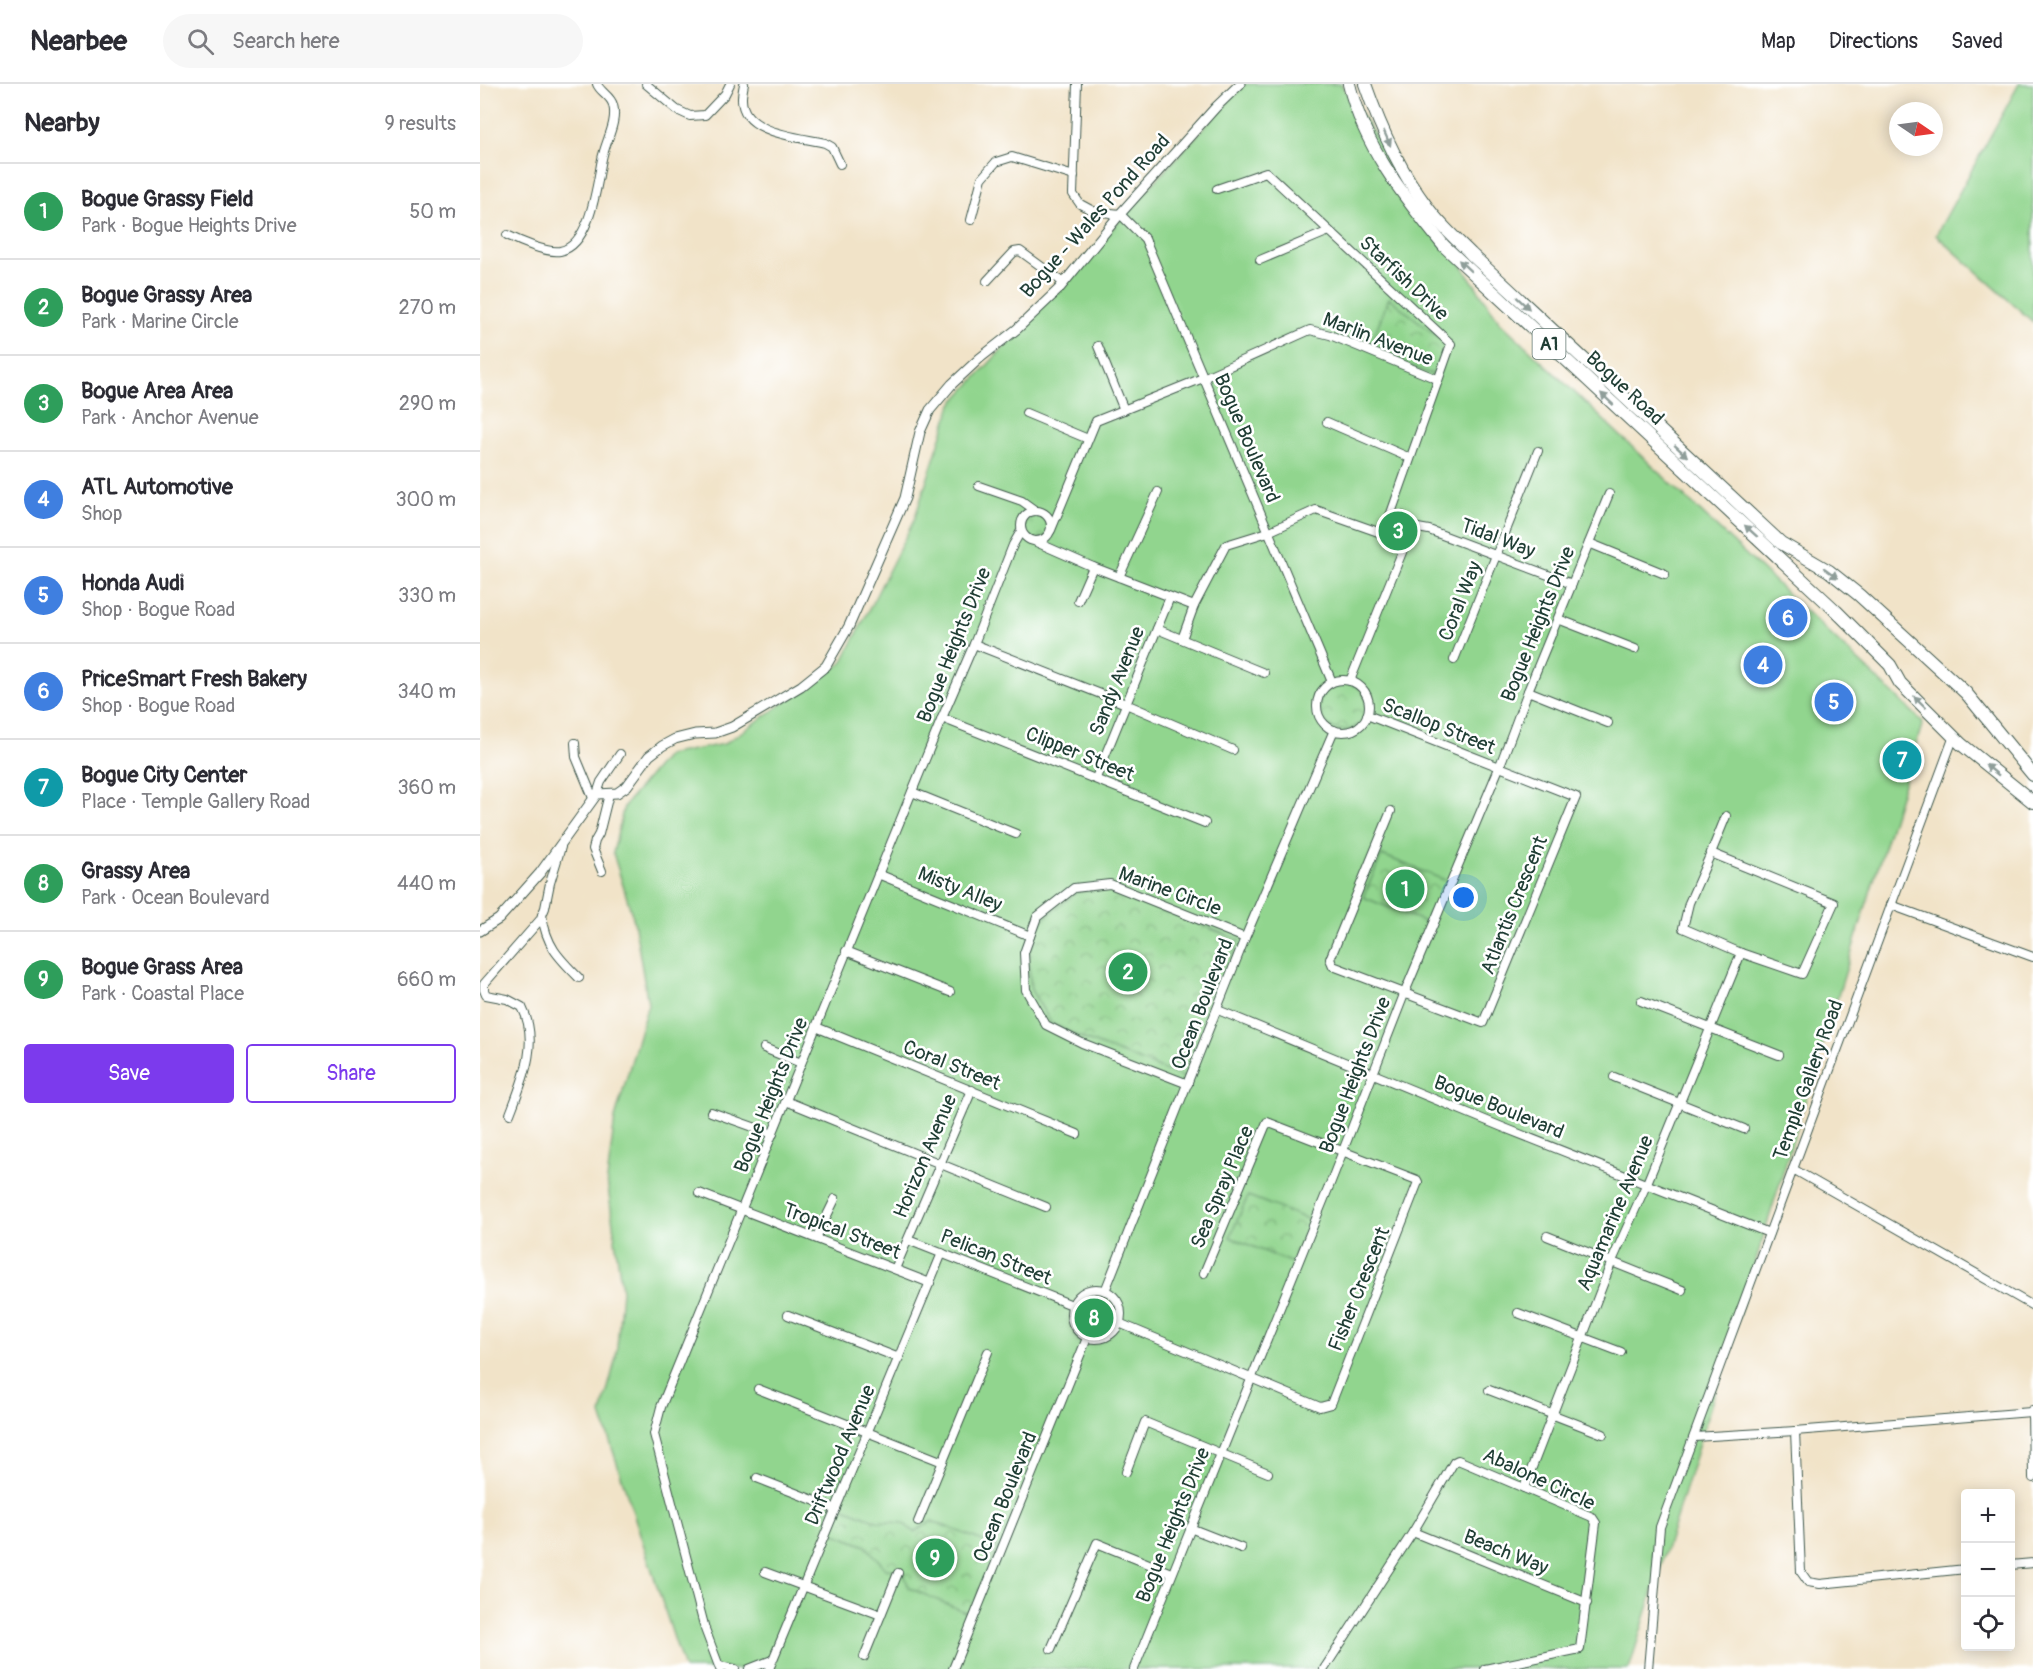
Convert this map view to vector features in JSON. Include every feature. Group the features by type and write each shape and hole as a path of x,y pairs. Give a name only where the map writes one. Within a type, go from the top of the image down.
{"main road":[{"name":"Bogue Road","path":"1349,84 1353,104 1372,147 1409,204 1444,246 1794,571 1890,665 1900,683 1974,755 2033,802"},
{"name":"Bogue Road","path":"1365,84 1372,106 1396,158 1427,207 1471,254 1782,543 1829,571 1852,589 1966,693 2033,775"}],"street":[{"path":"507,235 537,247 559,251 572,246 584,228 593,205 614,115 613,104 597,84"},
{"path":"646,84 676,110 690,116 705,115 725,94 730,84"},
{"path":"744,84 741,101 749,116 762,128 825,143 832,147 840,164"},
{"path":"1077,84 1072,194 1080,204 1093,211 1120,214"},
{"name":"Bogue - Wales Pond Road","path":"609,794 617,793 627,786 649,756 662,746 675,739 695,734 715,733 732,727 801,686 826,666 849,626 905,498 920,432 930,410 966,371 1017,329 1064,283 1120,214 1216,107 1240,84"},
{"path":"971,220 982,178 996,162 1012,157 1074,176"},
{"name":"Starfish Drive","path":"1217,189 1266,172 1451,344 1390,516"},
{"name":"Bogue Boulevard","path":"1120,214 1145,239 1332,682"},
{"path":"1260,260 1329,231"},
{"path":"987,281 1014,252 1020,251 1064,283"},
{"name":"Marlin Avenue","path":"1050,533 1096,421 1203,378 1310,330 1330,335 1437,380"},
{"path":"1098,346 1124,410"},
{"path":"1026,413 1088,440"},
{"path":"1327,423 1410,458"},
{"name":"Coral Way","path":"1454,660 1538,451"},
{"path":"979,486 1022,501 1036,511 1046,514 1061,508"},
{"path":"1119,577 1158,492"},
{"name":"Bogue Heights Drive","path":"1134,1669 1406,992 1610,494"},
{"path":"1022,501 1026,515"},
{"path":"1182,639 1194,606 1226,545 1268,532 1316,510 1384,534"},
{"path":"1036,511 1026,515 1021,523 1021,531 1034,542 1194,606"},
{"path":"1046,514 1051,522 1051,549"},
{"path":"1350,681 1411,534 1412,527 1409,520 1397,514 1390,516 1384,523 1384,534 1387,539 1393,543 1407,540"},
{"name":"Tidal Way","path":"1412,527 1429,530 1572,584"},
{"name":"Bogue Heights Drive","path":"735,1669 719,1668 705,1629 654,1434 661,1407 846,951 974,644 1012,545 1021,531"},
{"path":"1012,545 1034,542 1050,533"},
{"path":"1589,543 1665,574"},
{"path":"1078,601 1093,567"},
{"name":"Sandy Avenue","path":"1096,778 1170,597"},
{"path":"1558,619 1635,649"},
{"path":"1157,629 1264,673"},
{"path":"974,644 1126,704 1233,750"},
{"path":"1350,681 1364,690 1369,707 1367,715 1357,728 1341,732 1334,730 1320,719 1317,702 1325,687 1332,682 1350,681"},
{"path":"1528,691 1608,723"},
{"name":"Scallop Street","path":"1367,715 1499,768"},
{"name":"Clipper Street","path":"942,718 1205,823"},
{"name":"Ocean Boulevard","path":"1105,1291 1245,938 1334,730"},
{"name":"Temple Gallery Road","path":"1648,1669 1660,1527 1954,736"},
{"path":"575,743 576,758 595,796"},
{"path":"480,931 499,919 540,873 595,796 601,782 620,754"},
{"name":"Atlantis Crescent","path":"1406,992 1481,1024 1484,1022 1576,798 1499,768"},
{"path":"912,792 1016,834"},
{"path":"595,796 609,794 593,849 602,871"},
{"path":"1391,811 1330,963 1406,992"},
{"path":"1711,853 1834,903 1802,974 1741,953 1683,928 1689,903 1726,816"},
{"path":"510,1114 524,1078 530,1051 530,1028 522,1007 507,999 486,995 484,984 533,929 542,915 562,843"},
{"name":"Misty Alley","path":"878,874 1030,936"},
{"name":"Marine Circle","path":"1188,1084 1082,1043 1046,1025 1026,990 1024,952 1037,917 1074,888 1110,884 1245,938"},
{"path":"1891,905 2033,957"},
{"path":"542,915 544,930 556,956 579,978"},
{"path":"846,951 950,992"},
{"name":"Aquamarine Avenue","path":"1524,1488 1612,1261 1647,1183 1741,953"},
{"path":"1641,1001 1779,1055"},
{"name":"Bogue Boulevard","path":"1218,1010 1502,1127 1769,1233"},
{"name":"Coral Street","path":"816,1027 1077,1134"},
{"path":"764,1048 801,1063"},
{"path":"1614,1077 1744,1129"},
{"name":"Horizon Avenue","path":"895,1269 972,1090"},
{"path":"786,1101 1046,1207"},
{"path":"711,1113 772,1134"},
{"name":"Sea Spray Place","path":"1204,1273 1267,1122 1343,1152"},
{"name":"Fisher Crescent","path":"1251,1378 1320,1407 1331,1404 1418,1182 1343,1152"},
{"path":"1793,1169 2033,1306"},
{"name":"Tropical Street","path":"699,1193 930,1283"},
{"path":"816,1238 835,1199"},
{"path":"1547,1236 1682,1290"},
{"name":"Pelican Street","path":"908,1240 1072,1305"},
{"name":"Driftwood Avenue","path":"769,1669 942,1253"},
{"path":"1090,1290 1105,1291 1117,1301 1119,1323 1109,1335 1095,1339 1087,1338 1075,1328 1071,1312 1072,1305 1077,1298 1090,1290"},
{"path":"1518,1313 1621,1352"},
{"path":"789,1315 899,1358"},
{"path":"1119,1323 1251,1378"},
{"name":"Ocean Boulevard","path":"953,1669 1087,1338"},
{"path":"918,1522 988,1352"},
{"path":"758,1389 943,1462"},
{"path":"1489,1390 1603,1434"},
{"path":"1694,1437 1795,1431 2032,1410 2033,1478"},
{"path":"1126,1472 1145,1422 1268,1473"},
{"path":"1795,1431 1801,1572 1808,1582 1820,1584 1961,1569"},
{"name":"Abalone Circle","path":"1324,1669 1456,1461 1595,1520 1580,1649 1485,1669"},
{"path":"757,1478 836,1509"},
{"path":"1190,1528 1241,1548"},
{"name":"Beach Way","path":"1413,1532 1587,1603"},
{"path":"1051,1649 1097,1543 1171,1573"},
{"path":"2015,1565 2033,1563"},
{"path":"765,1572 880,1615"},
{"path":"864,1657 898,1572"},
{"path":"748,1669 772,1660"}],"green space":[{"path":"1244,84 1341,84 1499,321 1923,722 1629,1669 684,1669 601,1414 616,1358 622,1291 607,1180 615,1118 648,1004 634,921 613,853 624,806 667,755 724,744 842,663 914,520 952,404"},
{"path":"2019,84 2033,84 2033,322 1936,235"},
{"path":"1389,298 1448,345 1435,376 1369,348"},
{"path":"1036,512 1046,516 1050,526 1046,536 1036,540 1026,536 1022,526 1026,516"},
{"path":"1338,682 1348,682 1363,692 1367,706 1366,715 1357,726 1348,730 1338,730 1323,720 1319,711 1319,701 1329,686"},
{"path":"1382,855 1447,881 1430,924 1363,897"},
{"path":"1111,889 1239,940 1185,1078 1084,1039 1051,1023 1031,990 1028,954 1042,920 1077,892"},
{"path":"1248,1196 1310,1220 1292,1263 1230,1237"},
{"path":"1095,1298 1109,1303 1114,1317 1109,1331 1095,1336 1081,1331 1076,1317 1081,1303"},
{"path":"842,1507 877,1521 903,1523 914,1532 932,1521 998,1547 970,1614 909,1588 903,1571 886,1569 866,1546 830,1532"}],"place":[{"name":"Bogue Area Area","path":"1398,531"},
{"name":"PriceSmart Fresh Bakery","path":"1788,618"},
{"name":"ATL Automotive","path":"1763,665"},
{"name":"Honda Audi","path":"1834,702"},
{"name":"Bogue City Center","path":"1902,760"},
{"name":"Bogue Grassy Field","path":"1405,889"},
{"name":"Bogue Grassy Area","path":"1128,972"},
{"name":"Grassy Area","path":"1094,1318"},
{"name":"Bogue Grass Area","path":"935,1558"}]}
